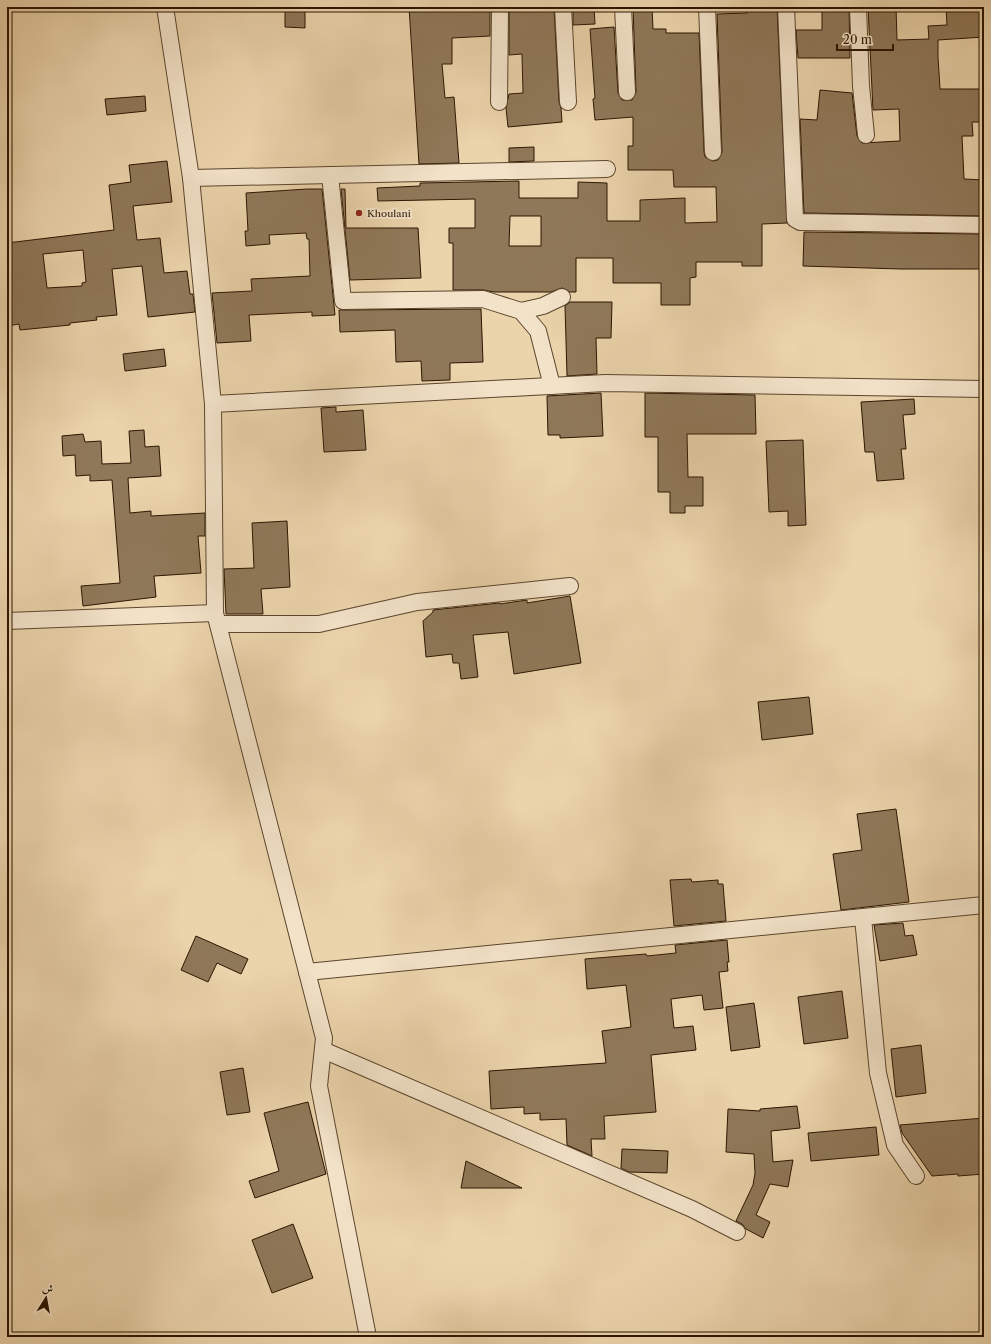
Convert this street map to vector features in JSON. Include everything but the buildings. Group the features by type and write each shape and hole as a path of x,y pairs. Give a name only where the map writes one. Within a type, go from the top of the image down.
{"street":[{"path":"165,7 191,178 213,404 217,618 324,1038 319,1086 368,1337"},
{"path":"499,102 500,7"},
{"path":"564,7 568,102"},
{"path":"623,7 627,92"},
{"path":"707,7 713,152"},
{"path":"786,7 795,219 800,222 984,225"},
{"path":"858,7 861,86 866,135"},
{"path":"191,178 607,169"},
{"path":"330,175 343,301 483,299 521,311 543,306 562,296"},
{"path":"521,311 538,331 552,386"},
{"path":"213,404 606,383 984,389"},
{"path":"7,621 217,618 319,624 417,602 570,586"},
{"path":"307,972 984,905"},
{"path":"863,918 878,1073 895,1145 916,1176"},
{"path":"323,1050 692,1209 737,1232"}],"place":[{"name":"Khoulani","path":"359,213"}]}
